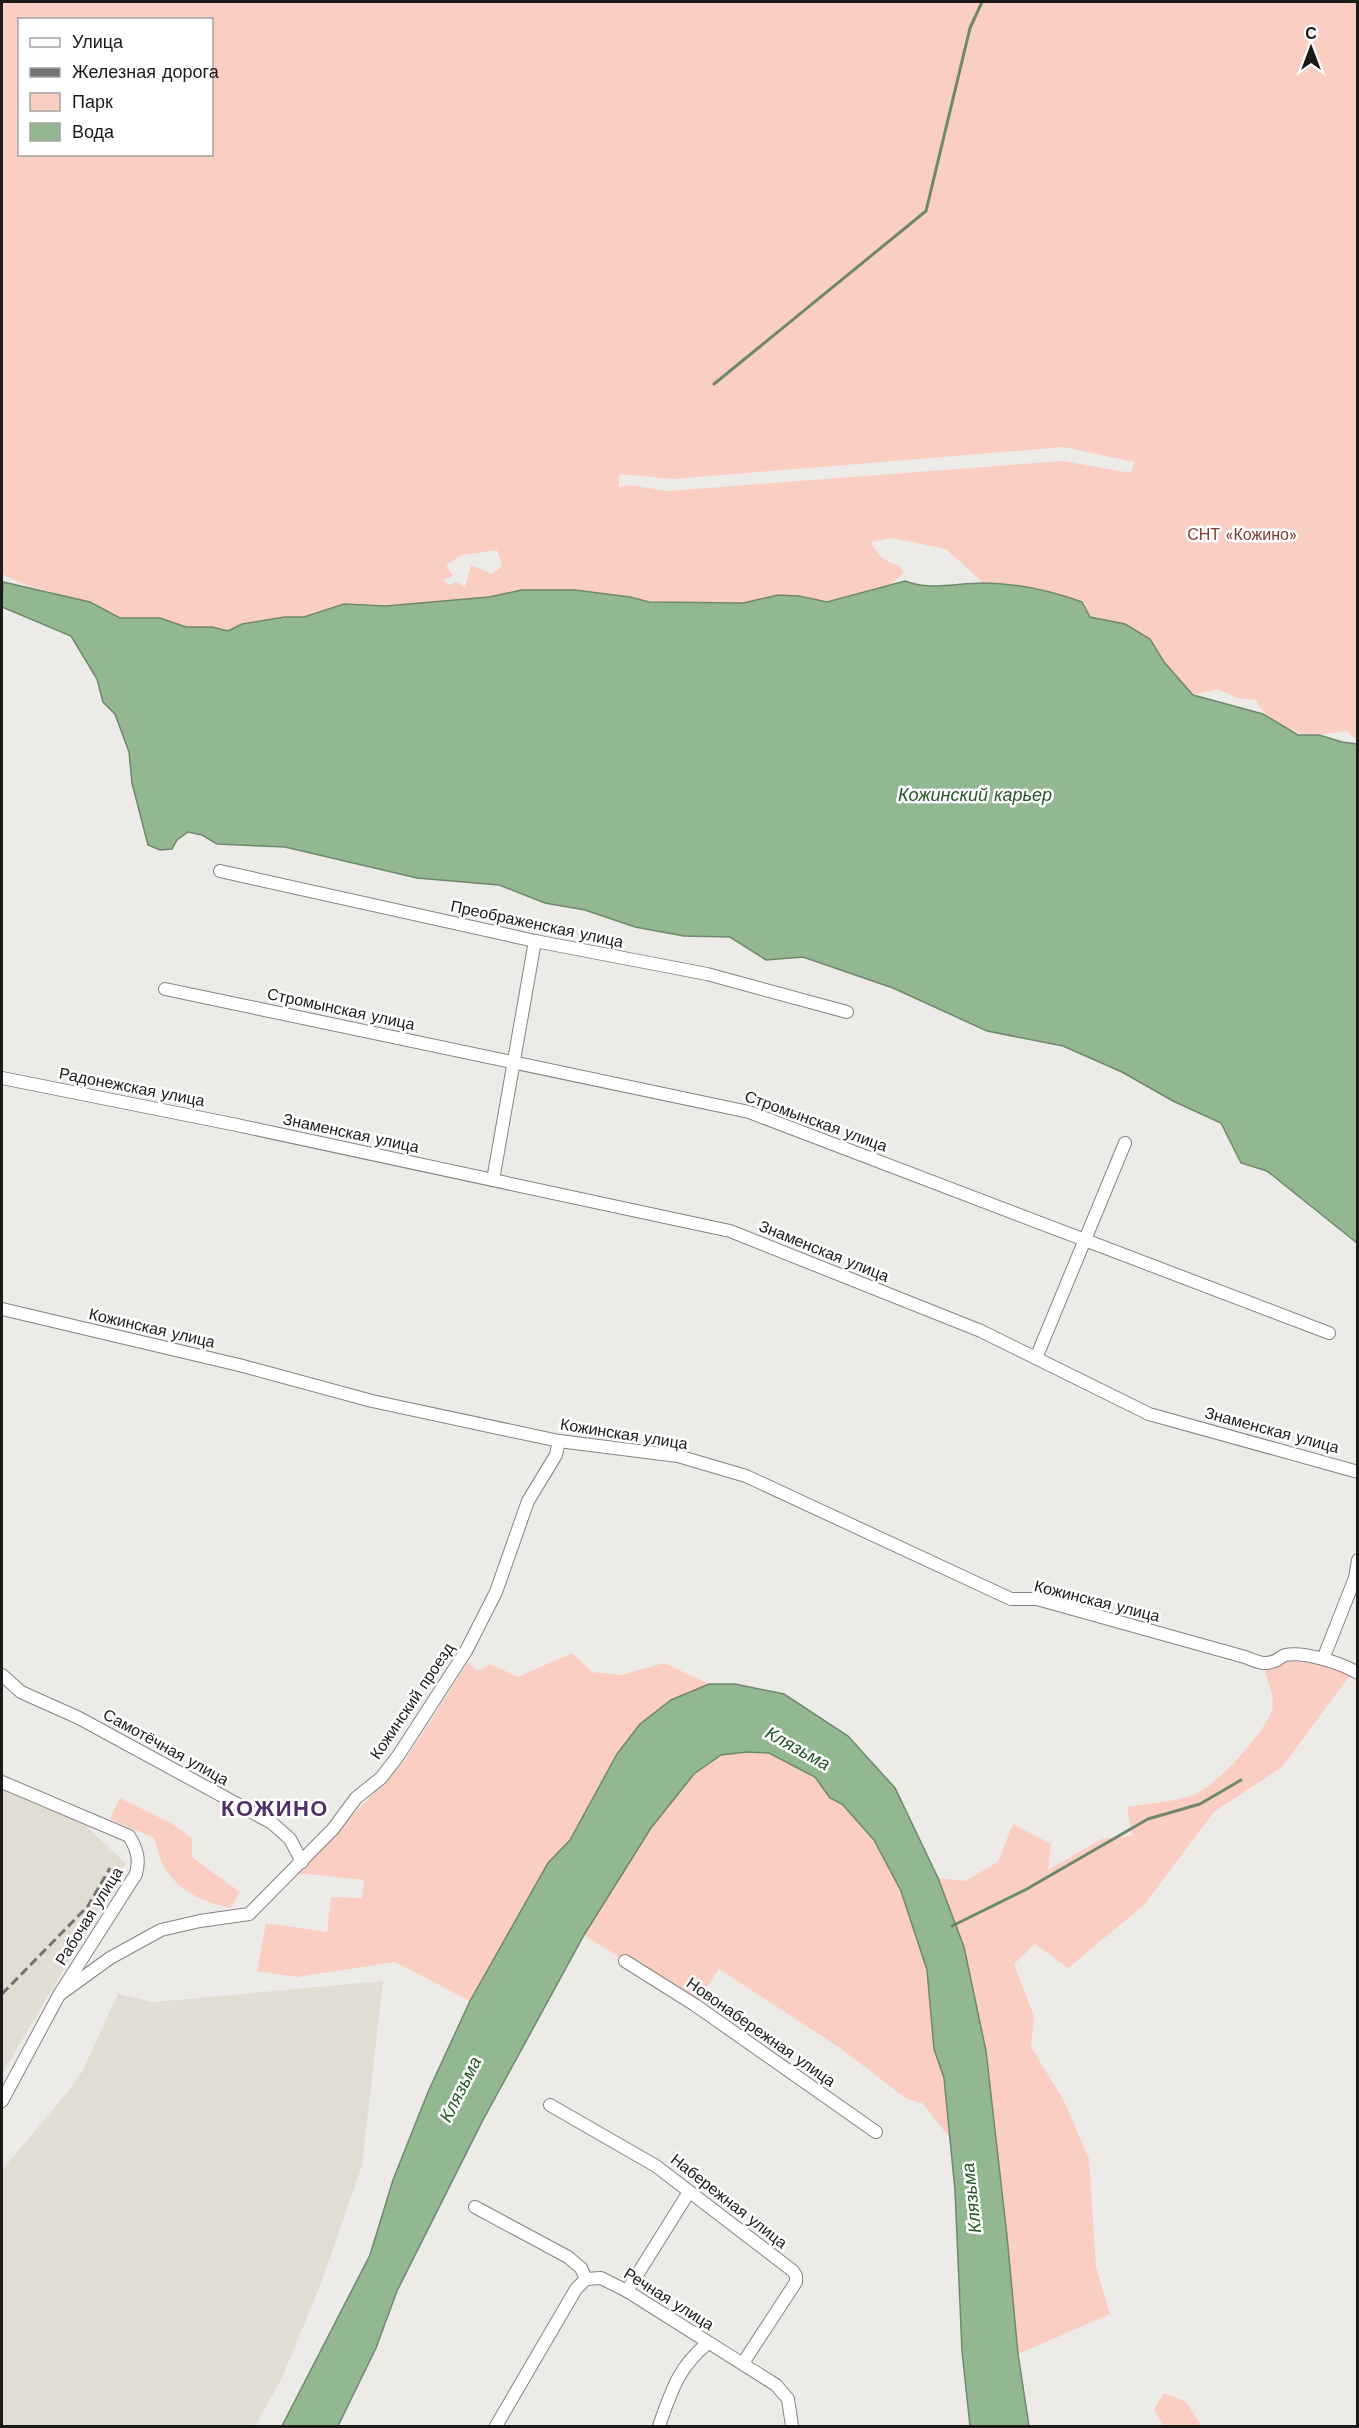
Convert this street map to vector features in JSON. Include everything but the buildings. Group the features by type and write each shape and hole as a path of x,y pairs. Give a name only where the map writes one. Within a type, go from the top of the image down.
{"street":[{"name":"Преображенская улица","path":"220,872 535,941 707,974 847,1012"},
{"path":"493,1180 535,941"},
{"name":"Стромынская улица","path":"165,989 749,1112 1329,1333"},
{"name":"Радонежская улица","path":"2,1078 256,1130"},
{"name":"Знаменская улица","path":"256,1130 730,1231 981,1331 1149,1414 1358,1472"},
{"path":"1036,1358 1125,1143"},
{"name":"Кожинская улица","path":"2,1309 239,1365 372,1401 559,1441 678,1456 746,1476 1011,1599 1037,1599 1245,1657 1261,1664 1275,1661 1284,1655 1323,1659 1358,1673"},
{"name":"Кожинский проезд","path":"59,1995 111,1958 161,1930 200,1921 249,1914 333,1829 356,1798 381,1778 398,1756 466,1651 496,1592 528,1501 556,1455 559,1441"},
{"path":"1323,1659 1355,1578 1358,1560"},
{"name":"Самотёчная улица","path":"2,1676 21,1692 79,1718 272,1823 290,1839 302,1862"},
{"name":"Рабочая улица","path":"2,1782 129,1836 138,1850 136,1874 59,1995 2,2101"},
{"name":"Новонабережная улица","path":"625,1961 695,2005 876,2132"},
{"name":"Набережная улица","path":"550,2105 656,2166 793,2271 796,2282 743,2363"},
{"path":"627,2291 689,2192"},
{"path":"475,2207 568,2257 581,2268 586,2279 576,2289 496,2427"},
{"name":"Речная улица","path":"586,2279 602,2278 627,2291 776,2385 788,2399 791,2426"},
{"path":"659,2427 676,2381 686,2364 708,2343"}],"shaded area":[{"path":"2,1787 84,1824 126,1864 2,2074"},
{"path":"383,1981 362,2166 321,2283 282,2378 255,2426 2,2426 2,2170 82,2072 118,1994 154,2002"}],"green space":[{"name":"СНТ «Кожино»","path":"2,2 1357,2 1357,741 1347,731 1312,735 1297,732 1268,716 1256,700 1237,698 1218,689 1193,695 1164,662 1150,639 1125,624 1090,617 1082,602 1032,588 983,583 946,549 892,538 871,542 879,554 886,560 899,565 904,573 891,584 827,602 799,596 778,595 743,603 649,602 630,597 522,590 489,597 386,606 344,604 304,617 285,617 242,624 228,631 212,627 186,627 160,618 120,618 90,602 28,586 2,574","holes":["1064,447 1134,462 1131,473 1063,461 668,491 629,485 619,487 619,474 672,479","497,550 502,566 492,574 471,565 465,587 457,582 449,585 443,580 453,576 446,565 462,555"]},
{"path":"572,1653 592,1672 621,1675 664,1663 709,1684 671,1700 617,1754 570,1840 548,1863 470,2001 395,1962 297,1977 257,1971 266,1923 327,1932 331,1897 362,1898 364,1880 298,1873 406,1759 468,1662 478,1671 490,1664 518,1677"},
{"path":"1286,1661 1325,1664 1350,1675 1282,1767 1214,1812 1144,1905 1068,1968 1035,1944 1014,1964 1034,2016 1031,2047 1064,2101 1089,2159 1096,2267 1110,2314 1018,2354 986,2051 964,1947 938,1878 965,1881 998,1862 1013,1824 1051,1844 1048,1870 1102,1839 1132,1836 1127,1807 1191,1796 1212,1783 1237,1760 1266,1723 1271,1713 1273,1703 1265,1672"},
{"path":"747,1752 769,1753 815,1777 830,1798 842,1803 874,1840 901,1891 927,1970 934,2049 944,2078 950,2138 922,2103 907,2099 840,2048 719,1969 695,2005 584,1935 645,1837 682,1788 701,1769 720,1756"},
{"path":"120,1798 171,1823 192,1838 192,1857 240,1892 230,1908 201,1899 183,1888 163,1865 154,1838 110,1819"},
{"path":"1164,2393 1186,2402 1202,2426 1163,2426 1154,2409"}],"water":[{"name":"Кожинский карьер","path":"905,581 924,586 1008,584 1046,591 1082,602 1090,617 1125,624 1150,639 1164,662 1193,695 1263,714 1298,735 1319,735 1357,744 1357,1243 1267,1171 1241,1163 1221,1123 1173,1101 1122,1072 1063,1046 987,1031 893,988 803,957 766,960 730,937 684,936 635,927 585,910 545,903 499,885 417,878 285,847 217,844 202,835 188,832 177,840 172,849 160,850 148,845 132,783 129,752 115,714 103,702 97,679 71,636 2,607 3,582 90,602 120,618 160,618 186,627 212,627 228,631 242,624 285,617 304,617 344,604 386,606 489,597 522,590 575,590 630,597 649,602 743,603 778,595 799,596 827,602"},
{"name":"Клязьма","path":"709,1684 735,1684 784,1694 848,1736 895,1788 938,1878 964,1947 986,2051 1018,2354 1029,2426 970,2426 962,2351 955,2190 944,2078 934,2049 927,1970 901,1891 874,1840 842,1804 830,1798 815,1777 769,1753 747,1752 721,1755 694,1774 651,1828 584,1935 483,2120 397,2291 376,2348 338,2426 282,2426 370,2255 393,2180 428,2092 470,2001 548,1863 570,1840 617,1754 640,1724 671,1700"}],"waterway":[{"path":"714,384 926,211 970,28 982,2"},
{"path":"952,1926 1025,1890 1148,1819 1200,1804 1241,1780"}],"railway":[{"path":"2,1994 88,1906 110,1868"}],"district":[{"name":"КОЖИНО","path":"275,1808"}]}
